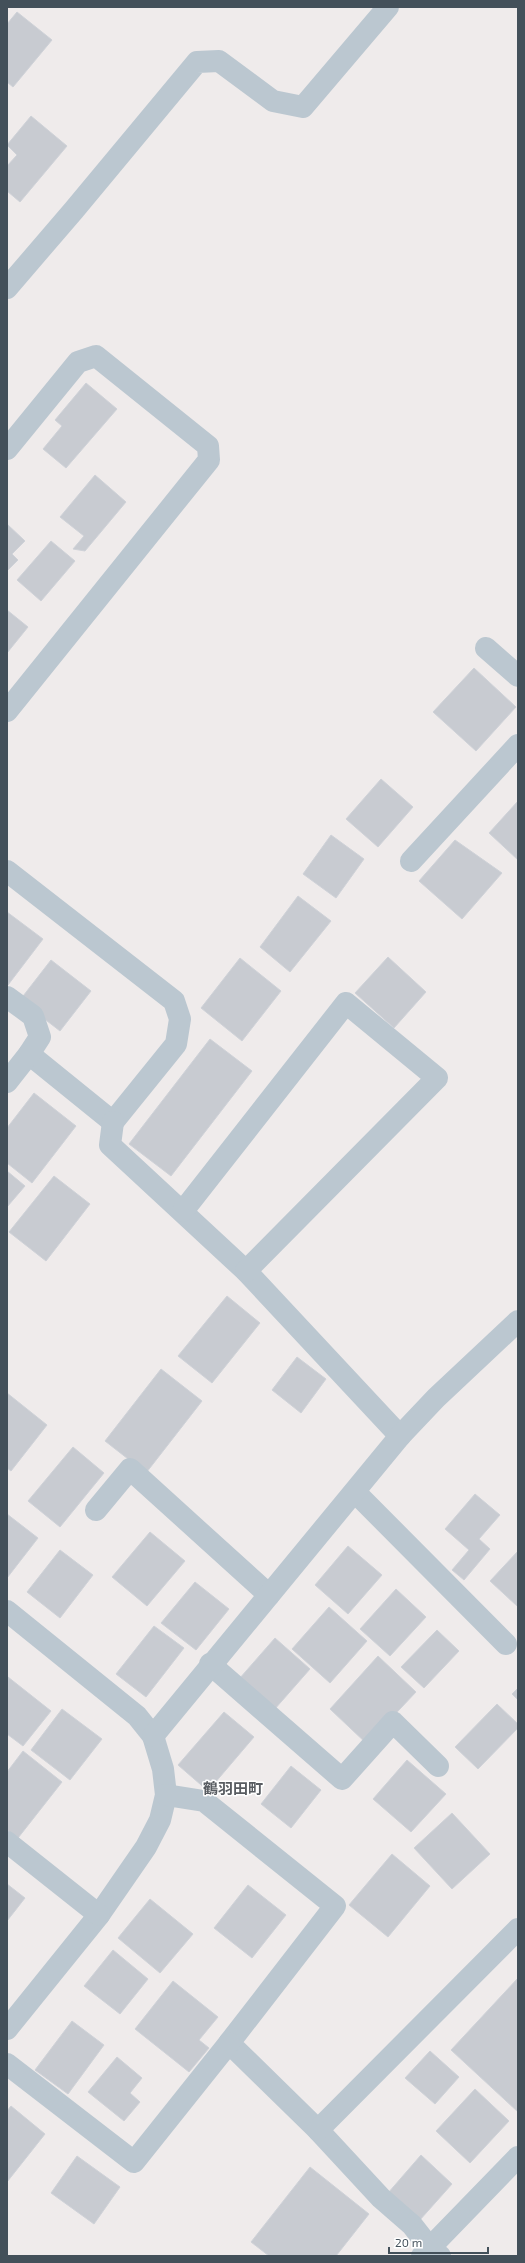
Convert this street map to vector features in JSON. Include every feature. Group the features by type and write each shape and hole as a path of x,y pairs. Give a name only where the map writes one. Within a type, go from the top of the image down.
{"street":[{"path":"7,288 197,62 219,61 273,101 303,106 388,7"},
{"path":"7,449 78,362 96,356 208,446 209,460 7,711"},
{"path":"486,648 518,676"},
{"path":"411,861 518,745"},
{"path":"7,871 174,1001 180,1019 176,1044 113,1122 110,1145 246,1271 400,1436"},
{"path":"7,997 33,1016 40,1037 7,1082"},
{"path":"183,1211 346,1003 437,1078 246,1271"},
{"path":"29,1054 113,1122"},
{"path":"153,1736 210,1664 400,1436 436,1398 518,1321"},
{"path":"96,1510 130,1469 269,1595"},
{"path":"354,1492 506,1644"},
{"path":"7,1611 136,1716 153,1736 163,1769 166,1795 160,1820 146,1847 99,1915 7,2029"},
{"path":"210,1664 342,1779 393,1722 438,1766"},
{"path":"7,2064 134,2162 229,2043 335,1906 204,1801 166,1795"},
{"path":"7,1842 99,1915"},
{"path":"318,2130 518,1929"},
{"path":"229,2043 318,2130 381,2198 412,2225 431,2253 518,2157"}],"building":[{"path":"17,12 52,40 13,87 7,82 7,24"},
{"path":"31,116 67,146 20,202 7,191 7,166 17,155 7,145"},
{"path":"86,383 117,409 66,468 43,449 62,426 55,420"},
{"path":"95,475 126,502 85,551 73,549 84,536 60,517"},
{"path":"7,524 25,541 12,554 18,560 7,571"},
{"path":"51,541 75,561 41,601 17,580"},
{"path":"7,610 28,627 7,653"},
{"path":"474,668 516,707 476,751 433,712"},
{"path":"381,779 413,807 378,847 346,819"},
{"path":"518,801 518,860 489,833"},
{"path":"331,835 364,859 336,898 303,874"},
{"path":"455,840 502,873 462,919 419,881"},
{"path":"298,896 331,921 290,972 260,947"},
{"path":"7,912 43,939 8,985 7,985"},
{"path":"388,957 426,992 394,1028 355,993"},
{"path":"240,958 281,991 242,1041 201,1008"},
{"path":"51,960 91,991 60,1031 20,1000"},
{"path":"210,1039 252,1071 171,1176 129,1144"},
{"path":"34,1093 76,1126 32,1183 7,1163 7,1128"},
{"path":"7,1171 25,1186 7,1207"},
{"path":"54,1176 90,1204 46,1261 9,1232"},
{"path":"227,1296 260,1323 212,1383 178,1356"},
{"path":"297,1357 326,1379 301,1413 272,1390"},
{"path":"161,1369 202,1401 146,1473 105,1441"},
{"path":"7,1393 47,1425 11,1471 7,1468"},
{"path":"73,1447 104,1473 60,1527 28,1501"},
{"path":"475,1494 500,1515 479,1539 490,1549 464,1580 452,1570 469,1550 445,1529"},
{"path":"7,1514 38,1538 7,1578"},
{"path":"150,1532 185,1561 147,1606 112,1577"},
{"path":"348,1546 382,1575 348,1614 315,1585"},
{"path":"60,1550 93,1575 60,1618 27,1592"},
{"path":"518,1551 518,1605 517,1606 490,1581"},
{"path":"195,1582 229,1609 196,1650 161,1623"},
{"path":"396,1589 426,1617 390,1656 360,1629"},
{"path":"329,1607 367,1641 330,1683 292,1649"},
{"path":"154,1626 184,1648 146,1697 116,1674"},
{"path":"437,1630 459,1651 424,1688 401,1667"},
{"path":"275,1638 310,1669 274,1710 239,1679"},
{"path":"378,1656 416,1692 367,1744 330,1709"},
{"path":"8,1677 51,1711 23,1746 7,1734"},
{"path":"518,1688 518,1700 512,1694"},
{"path":"497,1704 518,1724 518,1728 478,1769 455,1747"},
{"path":"62,1709 102,1739 70,1780 31,1750"},
{"path":"224,1712 254,1737 208,1791 178,1765"},
{"path":"23,1751 62,1782 18,1838 7,1830 7,1772"},
{"path":"407,1760 446,1794 411,1832 373,1799"},
{"path":"291,1766 321,1790 291,1828 261,1804"},
{"path":"452,1813 490,1854 452,1889 414,1848"},
{"path":"392,1854 430,1886 388,1937 349,1905"},
{"path":"7,1884 25,1898 7,1921"},
{"path":"248,1885 286,1915 252,1958 214,1928"},
{"path":"150,1899 193,1934 160,1973 118,1938"},
{"path":"113,1950 148,1979 120,2014 84,1986"},
{"path":"518,1978 518,2112 451,2050"},
{"path":"173,1981 218,2017 199,2040 209,2048 189,2072 135,2029"},
{"path":"72,2021 104,2045 68,2094 35,2070"},
{"path":"430,2051 459,2077 435,2104 405,2078"},
{"path":"117,2057 142,2078 130,2093 140,2102 124,2121 88,2092"},
{"path":"475,2089 509,2121 470,2163 436,2131"},
{"path":"11,2106 45,2134 7,2182 7,2111"},
{"path":"421,2155 452,2184 419,2221 388,2193"},
{"path":"77,2156 120,2187 94,2224 51,2193"},
{"path":"310,2167 369,2214 336,2256 269,2256 251,2242"}],"district":[{"name":"鶴羽田町","path":"233,1788"}]}
